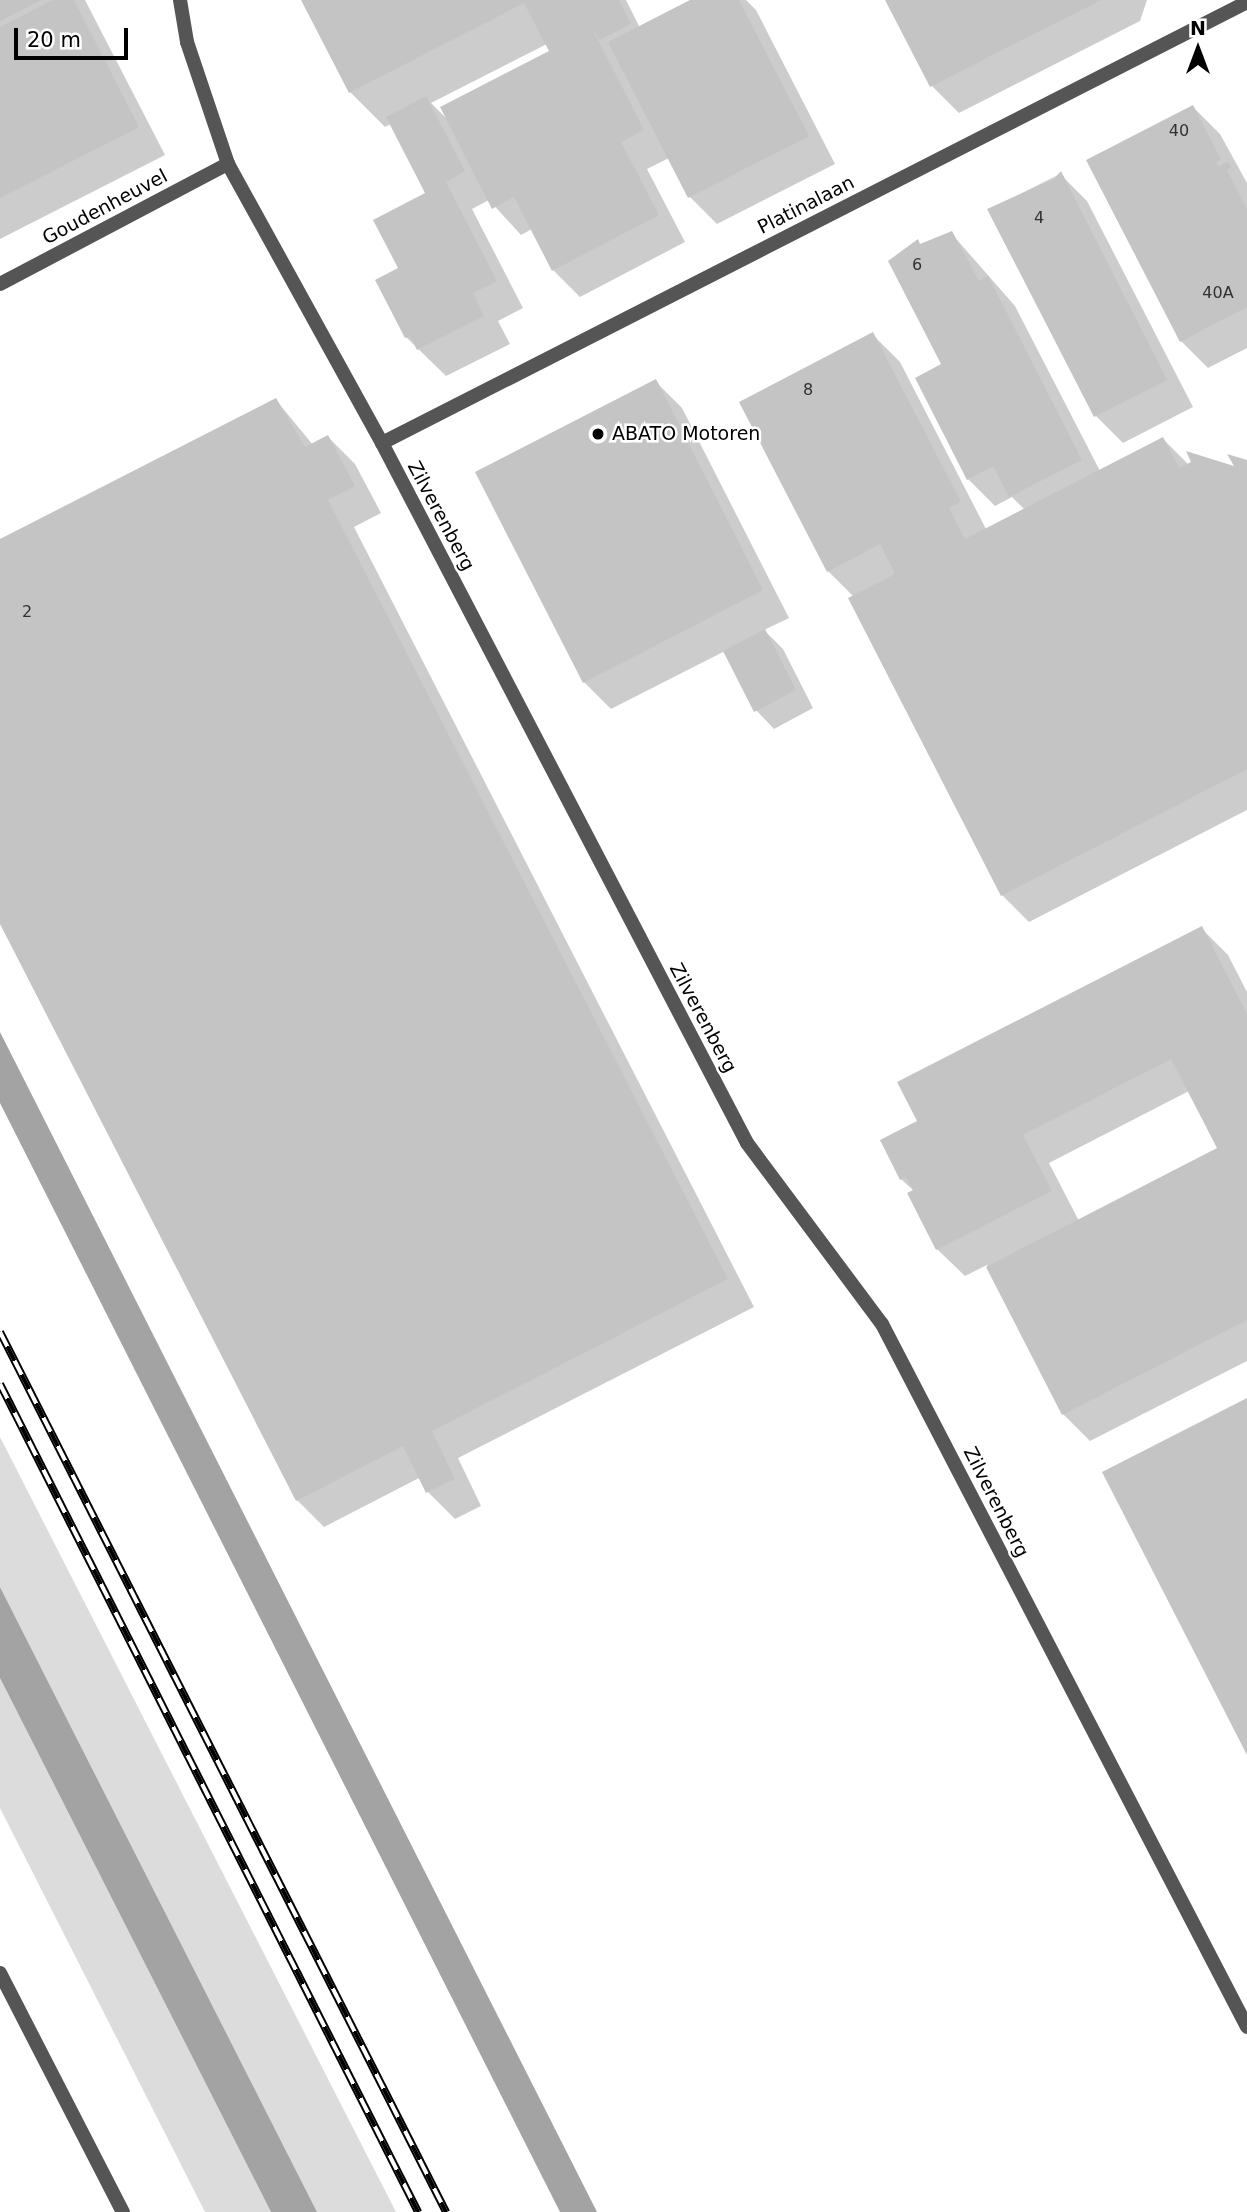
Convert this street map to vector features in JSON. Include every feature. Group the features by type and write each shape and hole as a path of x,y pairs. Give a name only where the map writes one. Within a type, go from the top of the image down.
{"street":[{"name":"Zilverenberg","path":"180,0 187,42 228,164 382,443 747,1143 882,1324 1247,2027"},
{"name":"Platinalaan","path":"382,443 1247,2"},
{"name":"Goudenheuvel","path":"0,284 228,164"},
{"path":"0,1973 123,2212"}],"shaded area":[{"path":"0,1032 597,2212 560,2212 0,1103"},
{"path":"0,1437 396,2212 317,2212 0,1587"},
{"path":"0,1587 317,2212 271,2212 0,1678"},
{"path":"0,1678 271,2212 205,2212 0,1808"}],"building":[{"path":"0,0 41,0 0,21"},
{"path":"53,0 74,0 139,127 0,198 0,27"},
{"path":"301,0 619,0 631,24 600,40 592,28 644,130 621,142 659,215 552,271 514,197 492,209 440,107 549,51 524,3 349,93"},
{"path":"690,0 739,0 809,136 688,198 608,42"},
{"path":"885,0 1101,0 930,87"},
{"path":"426,96 465,171 446,182 497,281 473,293 484,316 417,350 410,336 405,338 375,280 398,268 373,220 425,193 386,117"},
{"path":"1193,105 1221,160 1216,162 1218,167 1228,162 1231,167 1227,170 1247,209 1247,307 1180,342 1086,160"},
{"path":"1061,171 1167,380 1094,417 987,209 1054,179"},
{"path":"952,231 979,281 988,276 1082,460 1009,497 993,466 967,480 915,378 941,364 888,261 918,239 920,244"},
{"path":"873,332 961,502 949,508 965,539 1163,437 1179,468 1191,462 1186,451 1234,466 1227,454 1247,460 1247,769 1001,896 848,598 895,574 880,544 827,572 739,402"},
{"path":"656,379 763,590 583,683 475,472"},
{"path":"276,398 305,447 328,435 355,486 328,500 728,1279 432,1431 455,1479 426,1493 403,1446 296,1501 0,924 0,539"},
{"path":"765,629 796,690 754,712 723,651"},
{"path":"1202,926 1247,1014 1247,1320 1062,1415 986,1267 1217,1148 1171,1059 1023,1135 1052,1191 936,1250 907,1193 913,1190 906,1177 900,1180 880,1140 917,1121 897,1082"},
{"path":"1247,1398 1247,1755 1102,1472"}],"railway":[{"path":"0,1332 446,2212"},
{"path":"0,1384 418,2212"}],"place":[{"name":"ABATO Motoren","path":"598,434"}]}
